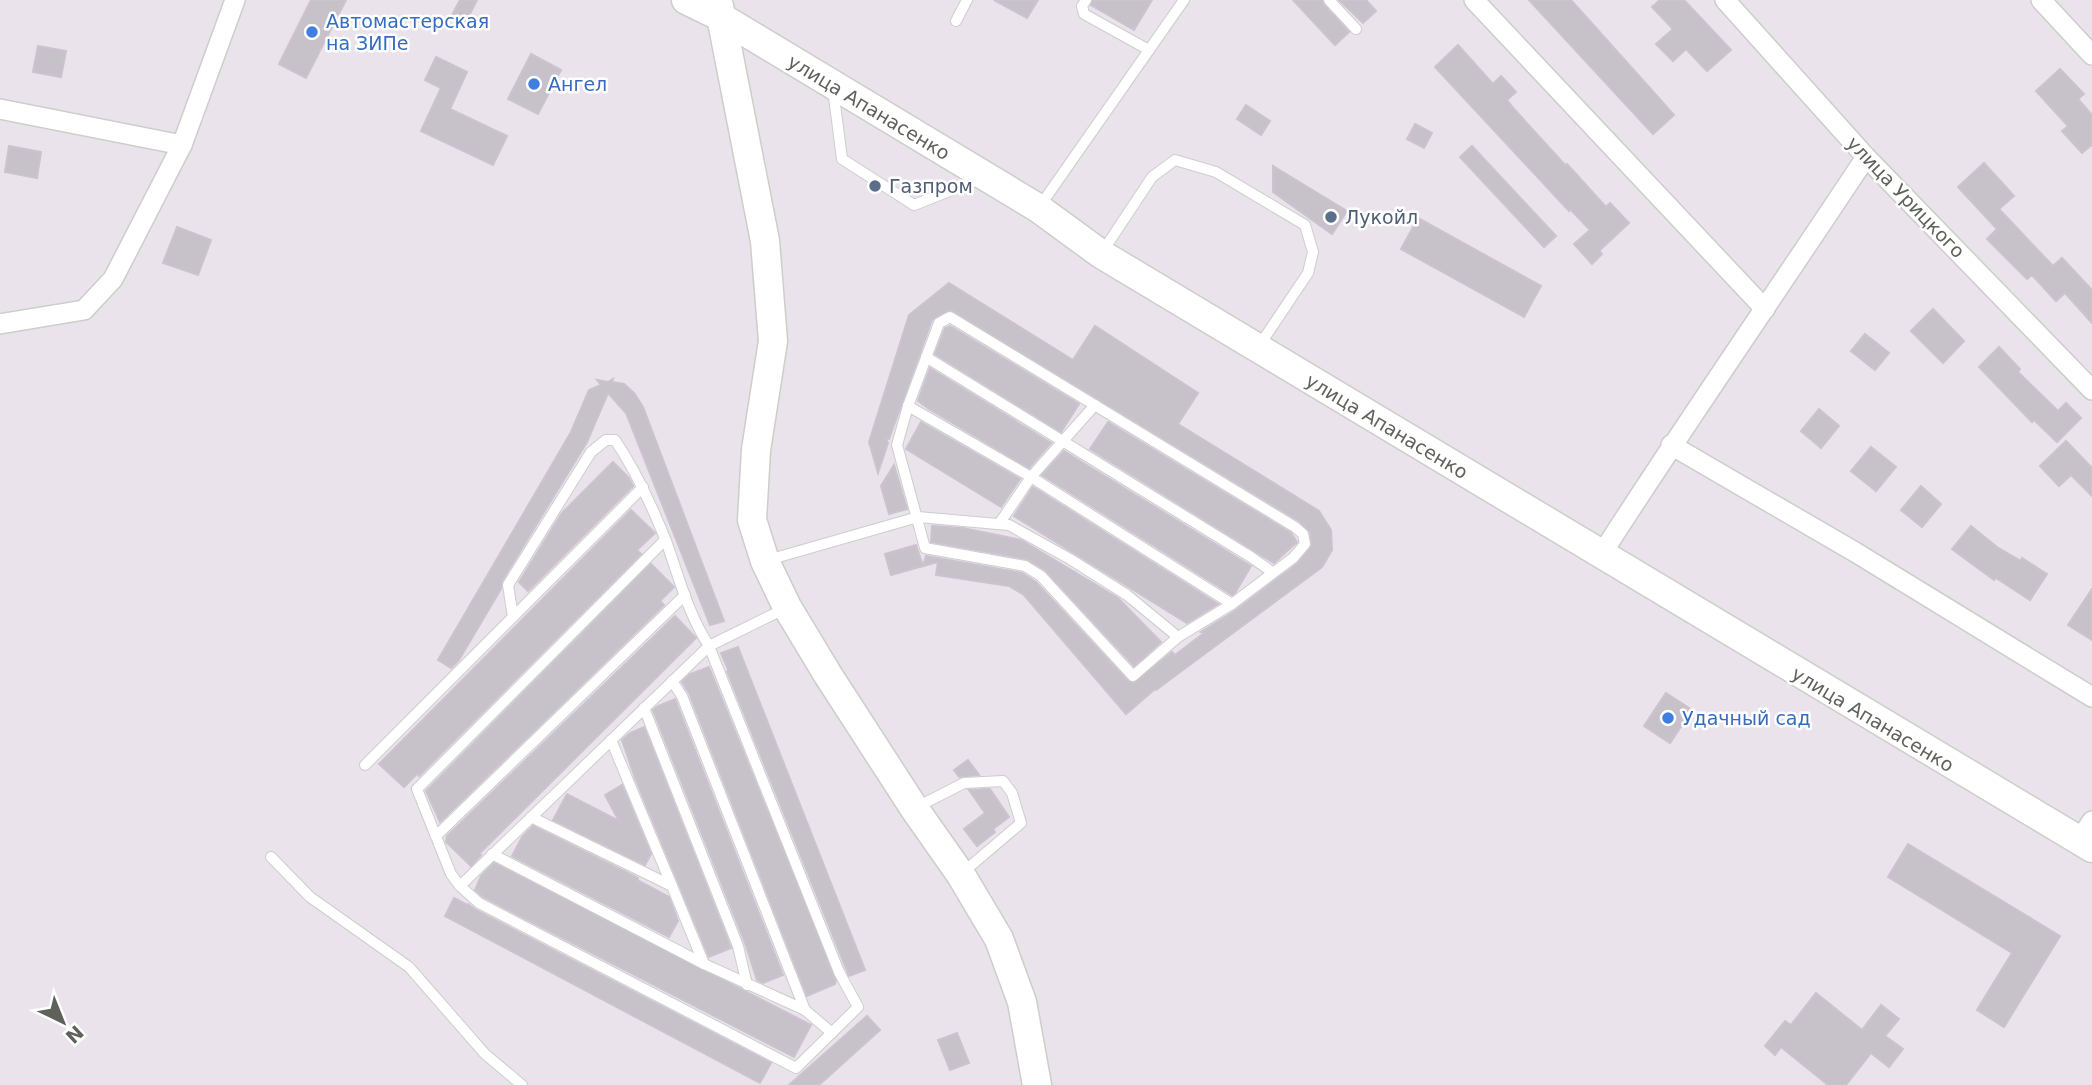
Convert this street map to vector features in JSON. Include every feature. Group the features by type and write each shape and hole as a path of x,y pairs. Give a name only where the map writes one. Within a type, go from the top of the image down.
{"main road":[{"name":"улица Апанасенко","path":"686,0 719,8 832,85 1038,208 1101,254 1601,555 2088,837"},
{"path":"719,8 765,241 773,341 756,450 752,520 765,561 787,607 828,676 961,875 999,939 1021,1002 1033,1083"}],"street":[{"path":"0,324 84,310 113,279 182,145 235,0"},
{"path":"1474,0 1765,309"},
{"name":"улица Урицкого","path":"1725,0 1866,157 2092,390"},
{"path":"2041,0 2092,55"},
{"path":"0,109 182,145"},
{"path":"1601,555 1671,445 1866,157"},
{"path":"1671,445 1855,552 2092,697"}],"lane":[{"path":"956,22 967,0"},
{"path":"1086,0 1082,6 1084,14 1149,50"},
{"path":"1038,208 1184,0"},
{"path":"1329,0 1356,29"},
{"path":"832,85 842,159 914,205 988,177"},
{"path":"1101,254 1152,177 1175,160 1216,172 1306,225 1313,252 1308,273 1257,348"},
{"path":"950,317 1095,405 1303,534 1305,544 1293,558 1232,604 1178,637 1133,676 1041,576 1026,566 926,548 897,445 908,406 939,323 950,317"},
{"path":"926,357 1251,556 1272,572"},
{"path":"999,524 1031,477 1095,405"},
{"path":"908,406 1031,477 1232,604"},
{"path":"513,617 508,585 591,452 606,440 615,440 643,487 665,540 696,626 709,646 839,972 858,1007 796,1068 479,903 460,886 452,874 417,789 665,540"},
{"path":"365,765 643,487"},
{"path":"765,561 918,517 1009,525 1070,558 1126,595 1178,637"},
{"path":"436,836 685,595"},
{"path":"460,886 709,646 787,607"},
{"path":"673,681 682,696 805,1010"},
{"path":"644,708 738,946 747,985"},
{"path":"611,740 704,964"},
{"path":"914,808 964,783 1003,781 1012,793 1021,823 961,875"},
{"path":"531,817 672,886"},
{"path":"492,854 704,964 805,1010 832,1033"},
{"path":"271,858 310,897 409,967 485,1054 522,1085"}],"building":[{"name":"Автомастерская на ЗИПе","path":"311,0 346,0 306,78 279,64"},
{"path":"460,0 477,0 466,22 452,15"},
{"path":"994,0 1038,0 1027,18"},
{"path":"1093,0 1152,0 1134,30 1091,5"},
{"path":"1293,0 1322,0 1349,32 1335,45"},
{"path":"1339,0 1366,0 1376,11 1363,23"},
{"path":"1529,0 1571,0 1674,115 1653,134"},
{"path":"1660,0 1684,0 1731,50 1707,71 1686,49 1673,61 1656,44 1673,29 1652,7"},
{"path":"1458,45 1493,84 1501,76 1516,92 1507,100 1515,110 1606,207 1610,203 1629,223 1599,251 1602,254 1592,264 1574,244 1590,230 1570,209 1569,211 1435,67"},
{"path":"38,46 66,51 61,77 33,72"},
{"name":"Ангел","path":"531,54 561,70 538,114 508,99"},
{"path":"436,57 467,72 450,109 507,136 493,165 421,131 441,88 425,80"},
{"path":"2060,69 2084,94 2078,99 2092,115 2092,145 2082,153 2062,131 2068,126 2036,91"},
{"path":"1246,105 1270,121 1261,135 1237,119"},
{"path":"1415,124 1432,133 1424,148 1407,139"},
{"path":"9,146 41,152 37,178 5,172"},
{"path":"1472,146 1556,236 1544,247 1460,157"},
{"path":"1984,163 2014,196 1999,209 2053,266 2062,258 2092,290 2092,323 2065,293 2056,301 2032,275 2027,279 1987,239 1997,229 1958,187"},
{"path":"1273,166 1347,211 1332,234 1273,192"},
{"path":"1418,218 1541,286 1524,317 1401,249"},
{"path":"177,227 211,240 198,275 163,263"},
{"path":"949,283 1073,360 1095,326 1198,393 1178,424 1319,511 1331,530 1332,550 1322,567 1155,689 1126,714 1024,595 1009,586 936,575 938,562 923,566 926,556 1022,573 1036,582 1128,681 1134,683 1172,652 1175,655 1204,633 1201,632 1236,610 1297,564 1312,545 1310,532 1299,521 951,310 932,320 889,439 886,438 888,443 878,473 869,442 909,315"},
{"path":"1933,309 1964,341 1943,363 1911,331"},
{"path":"950,326 1079,404 1061,432 935,354 945,328"},
{"path":"1865,334 1889,353 1875,370 1851,351"},
{"path":"1999,347 2020,369 2018,372 2058,411 2066,403 2081,418 2057,442 2034,420 2032,422 1979,367"},
{"path":"930,368 1051,443 1029,468 929,409 918,401"},
{"path":"613,379 612,382 624,384 634,393 643,407 724,621 710,625 626,413 608,393 587,442 502,581 501,589 459,660 451,668 438,660 571,432 589,390 601,385 597,380 608,382"},
{"path":"1819,409 1839,426 1821,448 1801,431"},
{"path":"921,422 1020,479 1001,507 906,449"},
{"path":"1108,422 1291,533 1297,542 1274,563 1090,449"},
{"path":"2066,441 2092,468 2092,496 2071,475 2059,486 2040,466"},
{"path":"1871,447 1896,467 1876,491 1851,471"},
{"path":"1064,451 1251,566 1235,593 1232,595 1042,475"},
{"path":"613,462 633,486 528,591 519,582 562,513"},
{"path":"894,465 907,509 889,514 881,486"},
{"path":"1921,486 1941,504 1922,527 1901,510"},
{"path":"1033,487 1218,604 1187,623 1014,516"},
{"path":"631,510 655,533 637,550 641,554 419,776 418,773 404,787 379,764"},
{"path":"932,526 963,528 1021,540 1118,598 1161,642 1134,666 1045,570 1026,559 931,542"},
{"path":"1971,526 1997,547 2021,561 2022,558 2047,574 2030,600 1996,578 1994,580 1952,549"},
{"path":"916,545 923,566 891,575 885,554"},
{"path":"651,564 674,587 660,601 664,605 440,822 426,791"},
{"path":"2092,589 2092,640 2068,625"},
{"path":"675,616 696,638 479,854 481,855 471,866 446,842 447,836"},
{"path":"738,647 865,970 849,976 727,671 730,674 721,653"},
{"path":"709,667 836,981 835,984 807,996 689,693 682,682 690,674"},
{"name":"Удачный сад","path":"1666,693 1692,710 1670,743 1644,726"},
{"path":"675,699 783,975 763,983 757,980 745,943 653,710"},
{"path":"644,727 731,948 709,957 622,740"},
{"path":"968,760 979,775 959,777 954,770"},
{"path":"622,785 651,854 645,865 553,820 567,794 619,821 605,795"},
{"path":"990,789 1009,817 977,846 964,829 985,813 969,790"},
{"path":"533,826 638,878 637,880 669,897 678,921 669,937 512,856 522,837"},
{"path":"1908,844 2060,936 2004,1027 1977,1010 2012,953 1888,877"},
{"path":"494,863 811,1025 794,1057 483,897 475,890 481,876"},
{"path":"454,898 771,1063 760,1083 445,916"},
{"path":"1816,993 1862,1030 1881,1005 1899,1019 1885,1036 1903,1049 1889,1067 1871,1053 1846,1085 1828,1085 1781,1047 1775,1055 1765,1046 1785,1021 1791,1025"},
{"path":"867,1016 880,1030 819,1085 789,1085"},
{"path":"957,1033 969,1063 950,1070 938,1040"}],"place":[{"name":"Автомастерская на ЗИПе","path":"312,32"},
{"name":"Ангел","path":"534,84"},
{"name":"Газпром","path":"875,186"},
{"name":"Лукойл","path":"1331,217"},
{"name":"Удачный сад","path":"1668,718"}]}
